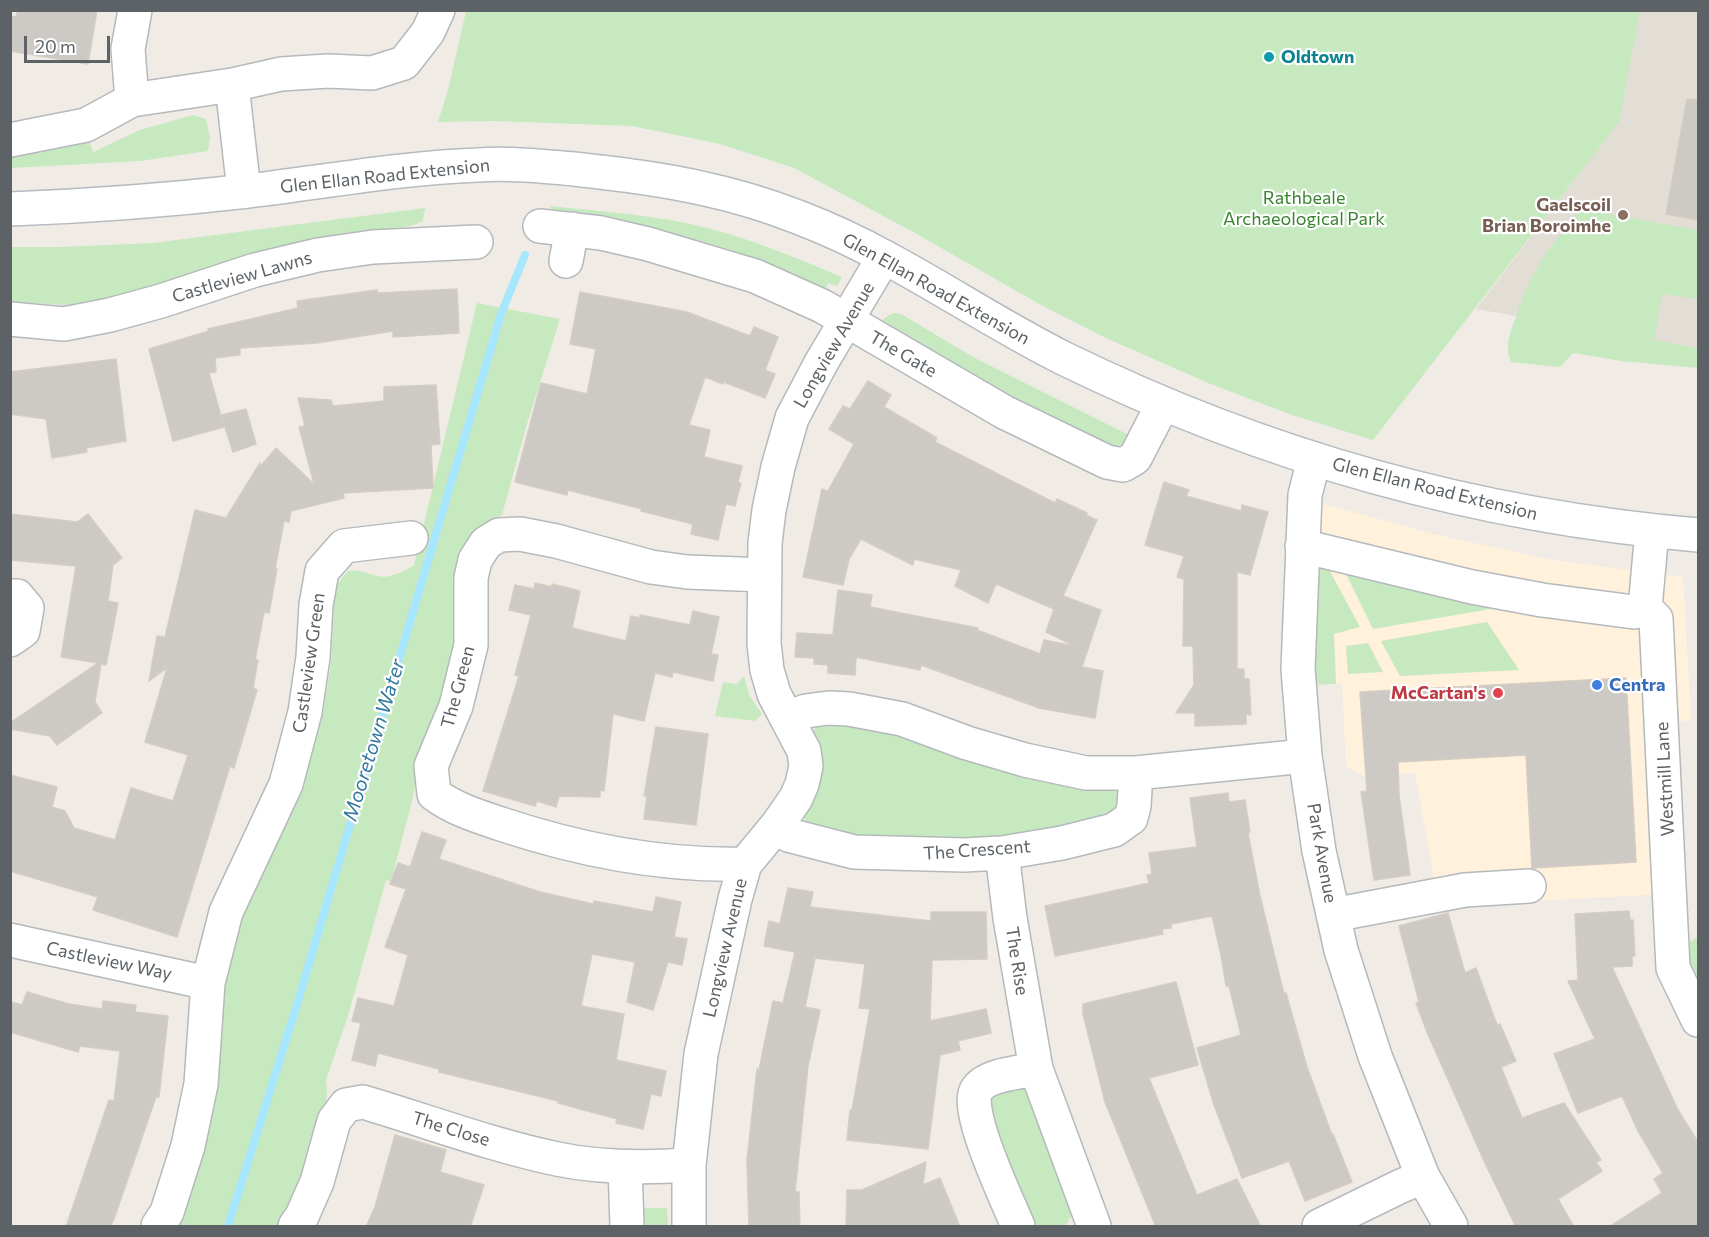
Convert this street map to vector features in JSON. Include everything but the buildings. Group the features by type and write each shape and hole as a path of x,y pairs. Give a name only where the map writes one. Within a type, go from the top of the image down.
{"street":[{"path":"132,100 128,49 135,10"},
{"path":"10,140 86,125 132,100 232,85 281,74 328,71 372,74 404,63 428,32 438,10"},
{"path":"232,85 244,191"},
{"name":"Glen Ellan Road Extension","path":"10,209 124,204 413,170 481,165 540,166 624,174 707,189 782,212 824,229 884,257 1059,356 1163,404 1254,439 1362,475 1481,504 1542,516 1698,535"},
{"name":"The Gate","path":"540,225 648,244 755,276 822,306 1004,412 1107,462 1123,465 1135,458 1163,404"},
{"path":"566,261 572,229"},
{"name":"Castleview Lawns","path":"10,319 64,324 161,301 255,270 318,255 373,247 476,242"},
{"name":"Longview Avenue","path":"689,1227 689,1165 701,1054 735,899 745,864 796,798 806,766 804,751 774,694 767,670 764,644 765,543 769,510 792,417 884,257"},
{"name":"Park Avenue","path":"1314,459 1305,495 1298,669 1305,756 1319,851 1348,971 1375,1056 1424,1177 1451,1227"},
{"path":"1302,546 1472,587 1634,612 1645,608 1652,531"},
{"name":"The Green","path":"745,864 712,865 641,857 581,847 515,829 446,804 434,794 431,766 456,706 471,645 471,578 475,560 486,543 492,539 499,535 520,534 556,541 651,567 687,572 765,575"},
{"name":"Castleview Green","path":"158,1227 166,1212 188,1146 201,1084 208,983 226,912 286,784 305,712 313,657 316,605 322,571 344,546 411,538"},
{"path":"10,596 17,596 27,608 23,631 10,640"},
{"name":"Westmill Lane","path":"1645,608 1656,619 1685,925 1673,968 1698,1020"},
{"path":"788,718 806,711 828,708 849,709 902,719 967,743 1025,760 1086,773 1137,773 1305,756"},
{"name":"The Crescent","path":"778,824 788,835 854,852 964,855 1002,853 1062,843 1114,830 1131,818 1137,773"},
{"name":"The Rise","path":"1002,853 1010,918 1036,1069 1094,1227"},
{"path":"1334,915 1465,890 1529,886"},
{"name":"Castleview Way","path":"10,940 208,983"},
{"path":"1018,1227 978,1126 974,1106 976,1091 984,1082 1006,1074 1036,1069"},
{"name":"The Close","path":"295,1227 317,1182 334,1121 346,1105 363,1102 488,1141 558,1159 625,1167 689,1165"},
{"path":"625,1167 627,1227"},
{"path":"1319,1227 1424,1177"}],"shaded area":[{"name":"Gaelscoil Brian Boroimhe","path":"1640,11 1698,11 1698,348 1476,309 1618,122"},
{"path":"1320,503 1433,534 1553,560 1683,577 1691,720 1674,722 1683,893 1535,901 1523,904 1461,905 1440,911 1415,773 1366,776 1346,767 1342,684 1311,685"}],"green space":[{"name":"Rathbeale Archaeological Park","path":"466,10 1640,11 1619,122 1373,440 1292,415 1208,383 1106,338 1041,305 915,233 794,168 720,144 632,126 494,121 438,122 448,90"},
{"path":"193,115 206,119 210,137 208,151 140,161 11,168 11,152 89,140 93,152 140,130"},
{"path":"551,206 632,214 692,224 761,245 842,277 837,286 828,283 825,290 766,263 721,246 647,229 550,215"},
{"path":"425,208 423,221 411,226 337,234 192,272 133,295 68,305 11,302 10,247 153,243"},
{"path":"1581,209 1698,230 1698,299 1662,294 1654,340 1698,348 1698,368 1621,361 1573,353 1560,367 1511,362 1508,351 1509,340 1528,286 1551,247"},
{"path":"477,303 560,319 526,427 502,515 473,535 456,656 420,760 391,881 386,880 348,1016 326,1080 325,1112 314,1149 279,1226 172,1226 194,1179 209,1133 216,1088 222,1007 230,949 245,899 294,803 312,755 323,713 331,664 335,587 348,571 361,571 387,577 414,565"},
{"path":"894,313 901,314 973,357 1135,438 1127,447 1115,449 965,375 879,323"},
{"path":"1325,562 1360,627 1334,634 1336,684 1311,685 1314,565"},
{"path":"1346,569 1487,602 1491,609 1373,629 1346,574"},
{"path":"1487,622 1519,670 1400,676 1381,641"},
{"path":"1368,643 1383,672 1348,674 1346,646"},
{"path":"744,676 749,695 762,714 755,721 715,716 723,682 737,684"},
{"path":"818,723 853,724 1109,788 1120,796 1117,813 1011,840 908,842 828,830 806,823 803,813 811,736"},
{"path":"1698,938 1698,994 1686,969 1685,945"},
{"path":"1018,1085 1026,1088 1073,1214 1065,1226 1030,1226 992,1124 987,1096"},
{"path":"639,1208 667,1208 668,1226 638,1226"}],"waterway":[{"name":"Mooretown Water","path":"228,1226 295,1011 501,314 525,255"}],"place":[{"name":"Oldtown","path":"1269,57"},
{"name":"Gaelscoil Brian Boroimhe","path":"1623,215"},
{"name":"Centra","path":"1597,685"},
{"name":"McCartan's","path":"1498,693"}]}
